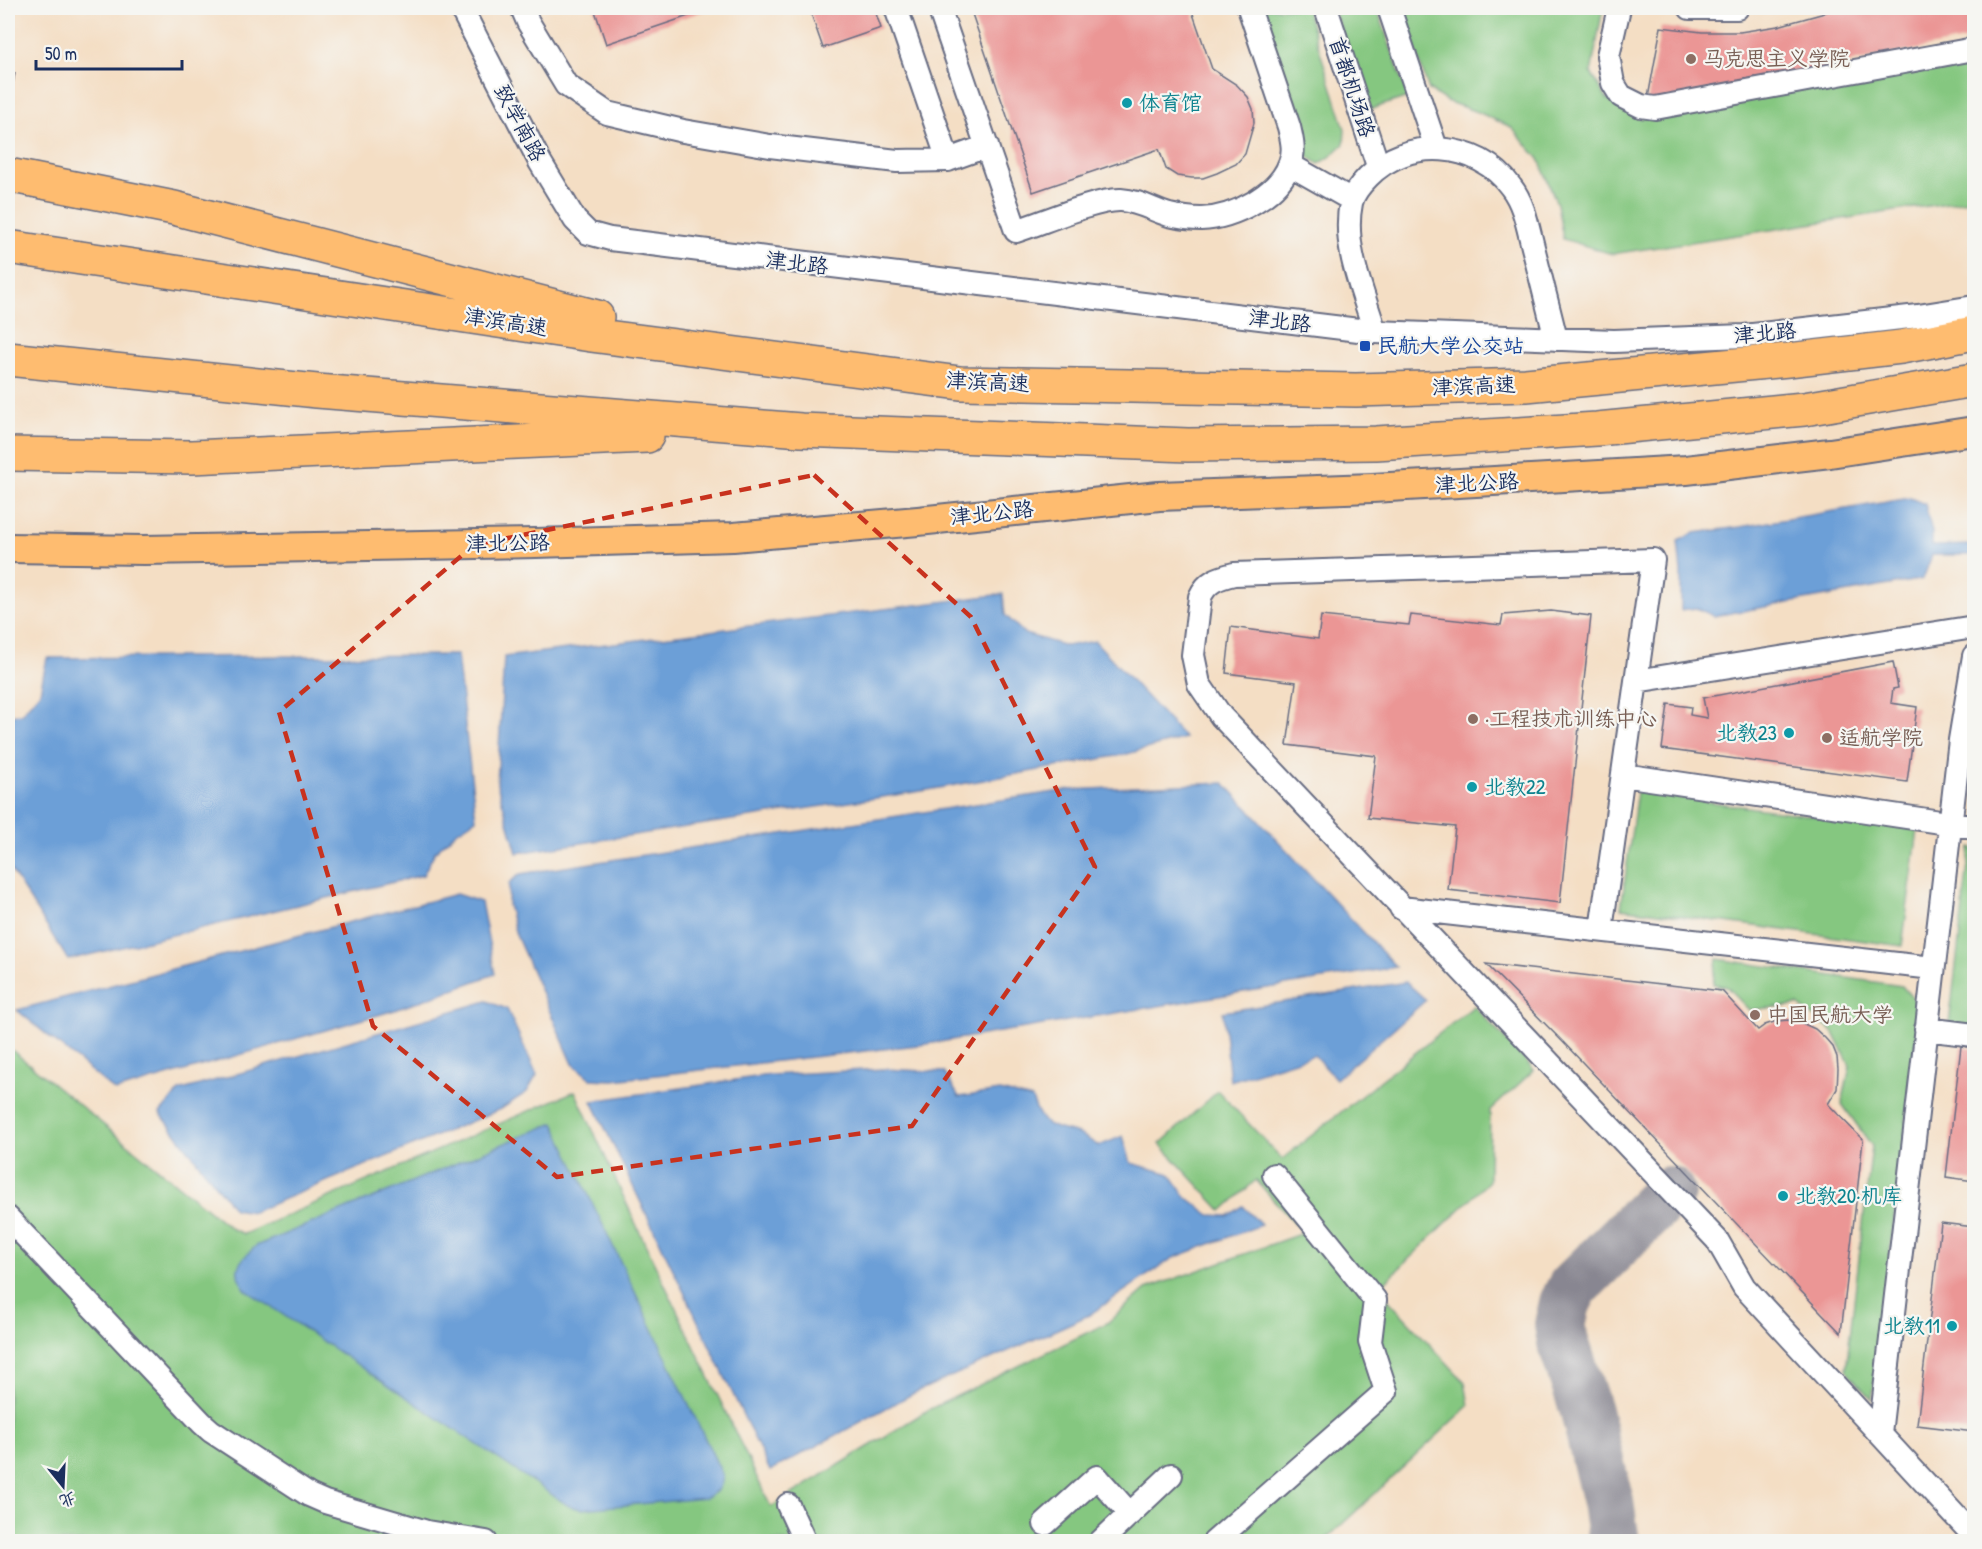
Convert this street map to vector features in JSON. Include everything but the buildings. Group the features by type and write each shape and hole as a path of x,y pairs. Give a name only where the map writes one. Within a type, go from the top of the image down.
{"highway":[{"path":"8,175 174,208 753,356"},
{"name":"津滨高速","path":"8,247 591,335 960,383 1356,390 1526,385 1901,347 1974,333"},
{"path":"8,358 317,391 801,430 1188,445 1376,442 1597,429 1804,409 1974,380"},
{"path":"8,454 192,457 801,430"}],"main road":[{"name":"津北公路","path":"8,536 137,539 532,532 728,524 867,513 1172,483 1377,477 1677,459 1974,421"},
{"name":"津北公路","path":"8,548 144,550 733,537 1159,496 1372,488 1686,470 1830,453 1974,431"}],"street":[{"name":"致学南路","path":"461,8 540,162 575,220 588,234"},
{"path":"522,8 566,85 607,113 683,131 770,146 897,161 948,160 987,146"},
{"path":"896,8 948,160"},
{"path":"939,8 1016,231 1098,204 1120,200 1144,204 1169,215 1201,219 1227,215 1254,204 1276,184 1290,165 1293,147 1289,127 1249,8"},
{"name":"首都机场路","path":"1326,8 1378,166"},
{"path":"1389,8 1436,148"},
{"path":"1619,8 1608,56 1613,83 1621,96 1641,106 1655,108 1974,48"},
{"path":"1690,8 1737,8"},
{"path":"1375,332 1350,242 1348,223 1352,200 1363,182 1378,166 1402,153 1436,148 1458,150 1480,159 1500,174 1520,200 1556,339"},
{"path":"1290,165 1352,200"},
{"name":"津北路","path":"588,234 667,247 1375,332 1614,341 1744,336 1918,316 1974,307"},
{"path":"1601,930 1653,560 1234,574 1214,580 1204,589 1200,597 1193,655 1199,684 1229,724 1717,1240 1743,1287 1974,1536"},
{"path":"1636,681 1974,627"},
{"path":"1880,1434 1932,968 1960,740 1974,656"},
{"path":"1623,775 1974,827"},
{"path":"1401,908 1932,968"},
{"path":"1926,1029 1974,1035"},
{"path":"1214,1542 1386,1391 1370,1342 1375,1300 1274,1175"},
{"path":"8,1218 211,1431 309,1495 325,1502 427,1532 486,1542"},
{"path":"1100,1542 1171,1475"},
{"path":"1046,1524 1097,1477 1130,1514"},
{"path":"788,1505 805,1542"}],"highlighted area":[{"path":"814,475 971,617 1095,867 912,1126 557,1177 373,1026 279,712 474,545"}],"green space":[{"path":"1259,8 1306,8 1345,129 1344,144 1319,164 1306,155"},
{"path":"1333,8 1377,8 1408,97 1368,110"},
{"path":"1401,8 1603,8 1591,73 1607,99 1640,119 1974,59 1974,199 1612,254 1563,239 1557,204 1539,159 1511,127 1446,101 1429,90"},
{"path":"1637,792 1918,830 1902,946 1621,908"},
{"path":"1970,848 1974,849 1974,1027 1949,1024"},
{"path":"1717,959 1902,986 1920,1007 1872,1400 1846,1370 1872,1146 1842,1104 1850,1066 1834,1033 1798,1005 1749,1010 1727,987 1713,984"},
{"path":"1474,1006 1534,1070 1490,1111 1489,1181 1378,1289 1465,1382 1469,1406 1324,1541 8,1542 8,1047 232,1229 244,1234 575,1091 771,1507 928,1410 1107,1323 1146,1289 1303,1233 1256,1180 1222,1211 1160,1144 1218,1091 1282,1159"}],"water":[{"path":"1910,498 1925,504 1932,532 1932,546 1974,545 1974,555 1932,555 1923,579 1714,616 1696,608 1681,610 1678,541 1694,533"},
{"path":"1003,594 1005,615 1025,634 1066,646 1095,641 1185,738 1127,754 928,790 517,853 497,784 504,657"},
{"path":"457,655 476,819 455,833 435,852 423,875 68,960 8,865 8,715 21,714 40,692 47,658"},
{"path":"1224,783 1396,967 927,1044 613,1080 591,1079 573,1064 516,935 508,905 509,883 520,874 1068,790"},
{"path":"456,894 481,902 495,974 395,1010 115,1091 17,1010"},
{"path":"1406,982 1426,1000 1336,1079 1314,1055 1230,1081 1223,1012"},
{"path":"487,1001 507,1009 537,1075 527,1092 501,1109 253,1212 234,1209 160,1113 179,1091"},
{"path":"884,1069 944,1072 959,1097 1000,1091 1032,1099 1040,1116 1048,1125 1081,1135 1099,1146 1123,1136 1131,1163 1170,1174 1186,1197 1210,1215 1228,1216 1243,1206 1261,1225 1173,1258 1089,1315 914,1393 770,1471 592,1101 769,1075"},
{"path":"554,1123 723,1476 718,1490 705,1498 581,1509 569,1506 246,1290 238,1277 241,1261 256,1246"}],"taxiway":[{"path":"1614,1542 1608,1502 1586,1411 1563,1342 1560,1325 1565,1303 1573,1287 1669,1192"}],"place":[{"name":"马克思主义学院","path":"1691,59"},
{"name":"体育馆","path":"1127,103"},
{"name":"民航大学公交站","path":"1365,346"},
{"name":"·工程技术训练中心","path":"1473,719"},
{"name":"北教23","path":"1789,733"},
{"name":"适航学院","path":"1827,738"},
{"name":"北教22","path":"1472,787"},
{"name":"中国民航大学","path":"1755,1015"},
{"name":"北教20·机库","path":"1783,1196"},
{"name":"北教11","path":"1952,1326"}]}
